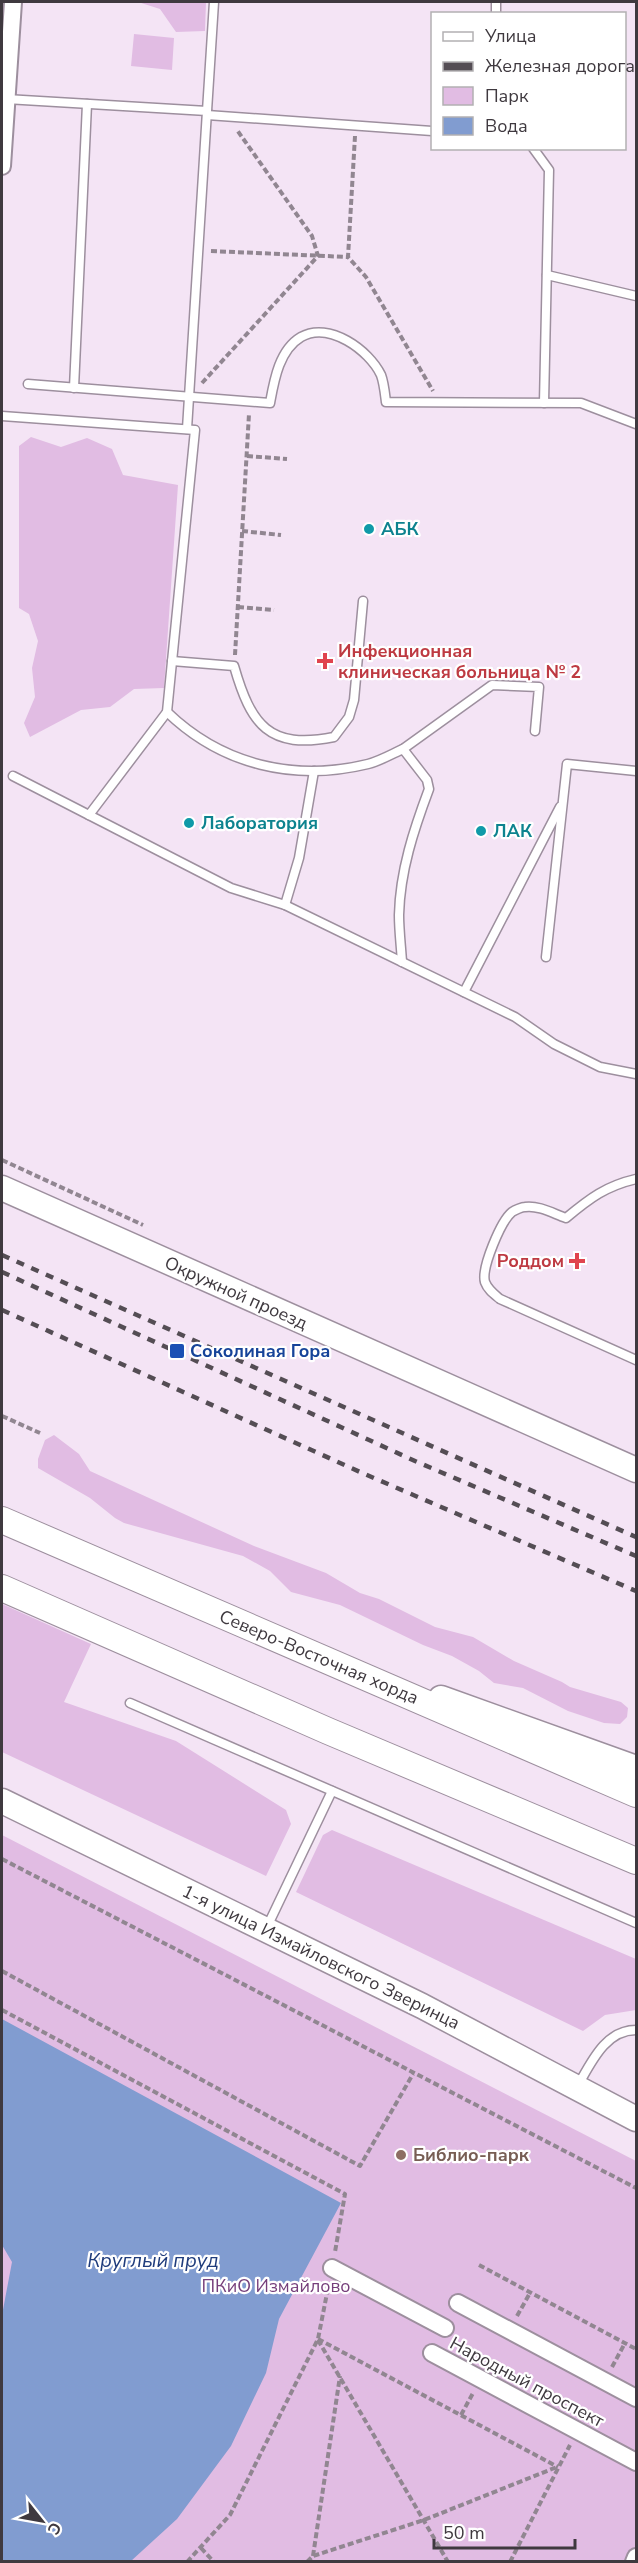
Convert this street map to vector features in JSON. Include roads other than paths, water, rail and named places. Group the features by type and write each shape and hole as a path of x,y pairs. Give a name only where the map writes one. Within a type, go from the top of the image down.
{"main road":[{"name":"Северо-Восточная хорда","path":"2,1520 636,1794"},
{"path":"2,1588 328,1731 636,1861"}],"street":[{"path":"2,166 13,2"},
{"name":"Окружной проезд","path":"2,1188 636,1470"},
{"path":"278,1640 636,1768"},
{"name":"1-я улица Измайловского Зверинца","path":"2,1801 422,2006 636,2119"},
{"name":"Народный проспект","path":"332,2268 445,2328"},
{"name":"Народный проспект","path":"459,2303 636,2398"},
{"name":"Народный проспект","path":"432,2353 636,2462"},
{"path":"634,2562 636,2557"}],"lane":[{"path":"187,429 214,2"},
{"path":"6,99 431,131"},
{"path":"74,388 87,104"},
{"path":"534,150 549,170 544,404"},
{"path":"547,275 636,296"},
{"path":"28,384 270,403 274,378 285,354 301,337 326,333 348,340 367,355 381,376 386,402 581,403 636,424"},
{"path":"2,416 195,430 167,712 89,815"},
{"path":"172,661 234,666 244,699 259,723 286,738 308,742 334,737 349,717 354,700 363,601"},
{"path":"167,712 201,740 237,759 292,772 370,764 403,749 492,685 538,687 535,731"},
{"path":"402,962 399,915 402,880 411,840 429,789 427,780 403,749"},
{"path":"546,957 567,764 636,771"},
{"path":"285,905 299,858 314,771"},
{"path":"13,776 231,888 285,905 515,1017 554,1044 600,1066 636,1074"},
{"path":"464,992 563,802"},
{"path":"636,1179 614,1184 587,1200 566,1218 538,1208 525,1207 513,1212 503,1224 484,1269 485,1281 490,1292 500,1299 636,1360"},
{"path":"130,1702 636,1923"},
{"path":"266,1929 332,1791"},
{"path":"577,2088 599,2049 624,2030 636,2030"}],"water":[{"name":"Круглый пруд","path":"2,2019 341,2203 279,2319 266,2373 231,2446 177,2519 131,2561 2,2561 2,2315 12,2262 2,2245"}],"railway":[{"path":"2,1255 636,1537"},
{"path":"2,1272 415,1461 636,1556"},
{"path":"2,1310 360,1472 636,1591"}],"place":[{"name":"АБК","path":"369,529"},
{"name":"Инфекционная клиническая больница № 2","path":"325,661"},
{"name":"Лаборатория","path":"189,823"},
{"name":"ЛАК","path":"481,831"},
{"name":"Роддом","path":"577,1261"},
{"name":"Соколиная Гора","path":"177,1351"},
{"name":"Библио-парк","path":"401,2155"}],"park label":[{"name":"ПКиО Измайлово","path":"276,2286"}]}
